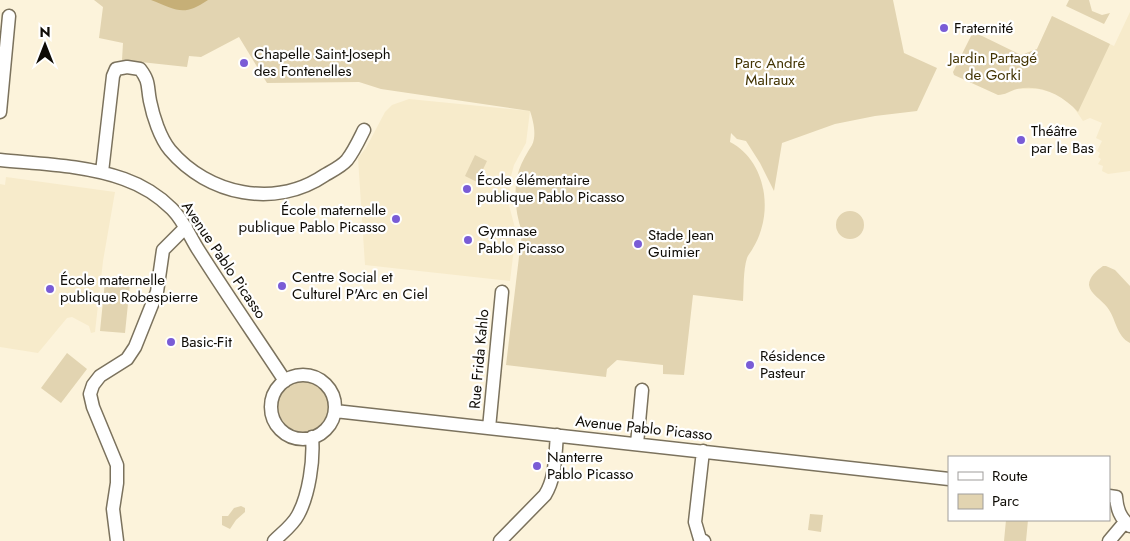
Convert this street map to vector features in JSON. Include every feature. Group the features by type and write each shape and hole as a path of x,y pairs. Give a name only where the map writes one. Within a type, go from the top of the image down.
{"street":[{"path":"0,112 9,16"},
{"path":"102,172 113,76 116,69 127,67 140,69 147,79 154,118 169,149 194,172 226,189 265,195 284,192 316,182 346,161 364,130"},
{"name":"Avenue Pablo Picasso","path":"0,160 102,172 124,179 152,193 172,210 186,227 198,250 284,381"},
{"path":"117,541 113,509 117,483 117,465 93,407 90,394 93,385 100,376 127,359 134,347 157,292 163,250 186,227"},
{"name":"Rue Frida Kahlo","path":"489,428 502,292"},
{"path":"304,375 322,381 332,394 335,411 325,430 312,437 301,439 290,436 281,430 275,421 272,399 284,381 294,376 304,375"},
{"path":"637,444 642,390"},
{"name":"Avenue Pablo Picasso","path":"335,411 948,479"},
{"path":"500,541 545,495 550,487 554,472 557,435"},
{"path":"274,541 298,516 305,500 312,455 312,437"},
{"path":"701,540 695,522 703,451"},
{"path":"1109,541 1128,524 1120,515 1112,496"}],"shaded area":[{"path":"151,0 208,0 192,9 180,10"},
{"path":"1130,12 1130,171 1108,174 1102,171 1103,166 1098,164 1101,159 1098,157 1100,153 1097,151 1102,141 1096,138 1102,123 1090,118 1083,121 1072,105 1055,93 1038,89 1019,89 1052,16 1114,46"},
{"name":"École élémentaire publique Pablo Picasso","path":"409,99 530,111 526,143 514,165 510,180 509,205 516,232 510,281 365,265 358,158 366,148 385,112 392,105"},
{"name":"École maternelle publique Robespierre","path":"6,177 115,192 103,261 95,332 91,333 89,326 72,317 67,318 38,353 0,347 0,184 5,185"}],"green space":[{"name":"Parc André Malraux","path":"94,0 893,0 904,53 937,68 917,111 875,116 835,124 782,143 774,191 746,141 737,139 731,133 730,142 741,149 756,168 764,192 765,205 760,233 747,257 743,301 693,295 684,375 663,374 663,365 617,360 607,369 606,377 506,365 522,232 516,209 515,193 520,167 532,145 534,137 530,111 381,89 359,82 267,83 239,37 201,57 189,56 187,67 122,60 123,43 99,38 103,7"},
{"path":"1069,0 1089,0 1092,11 1102,15 1110,13 1104,24 1066,6"},
{"name":"Jardin Partagé de Gorki","path":"1052,16 1110,44 1078,112 1050,92 1026,88 998,95 954,75 953,72 972,34 976,33 1021,55 1037,49"},
{"path":"475,155 487,161 477,182 465,176"},
{"path":"850,211 860,215 864,225 860,235 850,239 840,235 836,225 840,215"},
{"path":"1103,266 1115,270 1130,286 1130,343 1122,336 1110,311 1090,288 1089,282"},
{"path":"105,281 130,284 125,333 100,331"},
{"path":"67,353 87,369 61,403 41,388"},
{"path":"304,380 318,384 326,392 330,406 326,420 318,428 304,432 290,428 282,420 278,406 282,392 290,384"},
{"path":"241,506 245,508 245,512 230,529 222,525 222,516 228,516 234,508"},
{"path":"810,514 823,515 821,532 808,530"},
{"path":"1006,521 1028,521 1026,541 1004,541"}],"place":[{"name":"Fraternité","path":"944,28"},
{"name":"Chapelle Saint-Joseph des Fontenelles","path":"244,63"},
{"name":"Théâtre par le Bas","path":"1021,140"},
{"name":"École élémentaire publique Pablo Picasso","path":"467,189"},
{"name":"École maternelle publique Pablo Picasso","path":"396,219"},
{"name":"Gymnase Pablo Picasso","path":"468,240"},
{"name":"Stade Jean Guimier","path":"638,244"},
{"name":"Centre Social et Culturel P'Arc en Ciel","path":"282,286"},
{"name":"École maternelle publique Robespierre","path":"50,289"},
{"name":"Basic-Fit","path":"171,342"},
{"name":"Résidence Pasteur","path":"750,365"},
{"name":"Nanterre Pablo Picasso","path":"537,466"}]}
